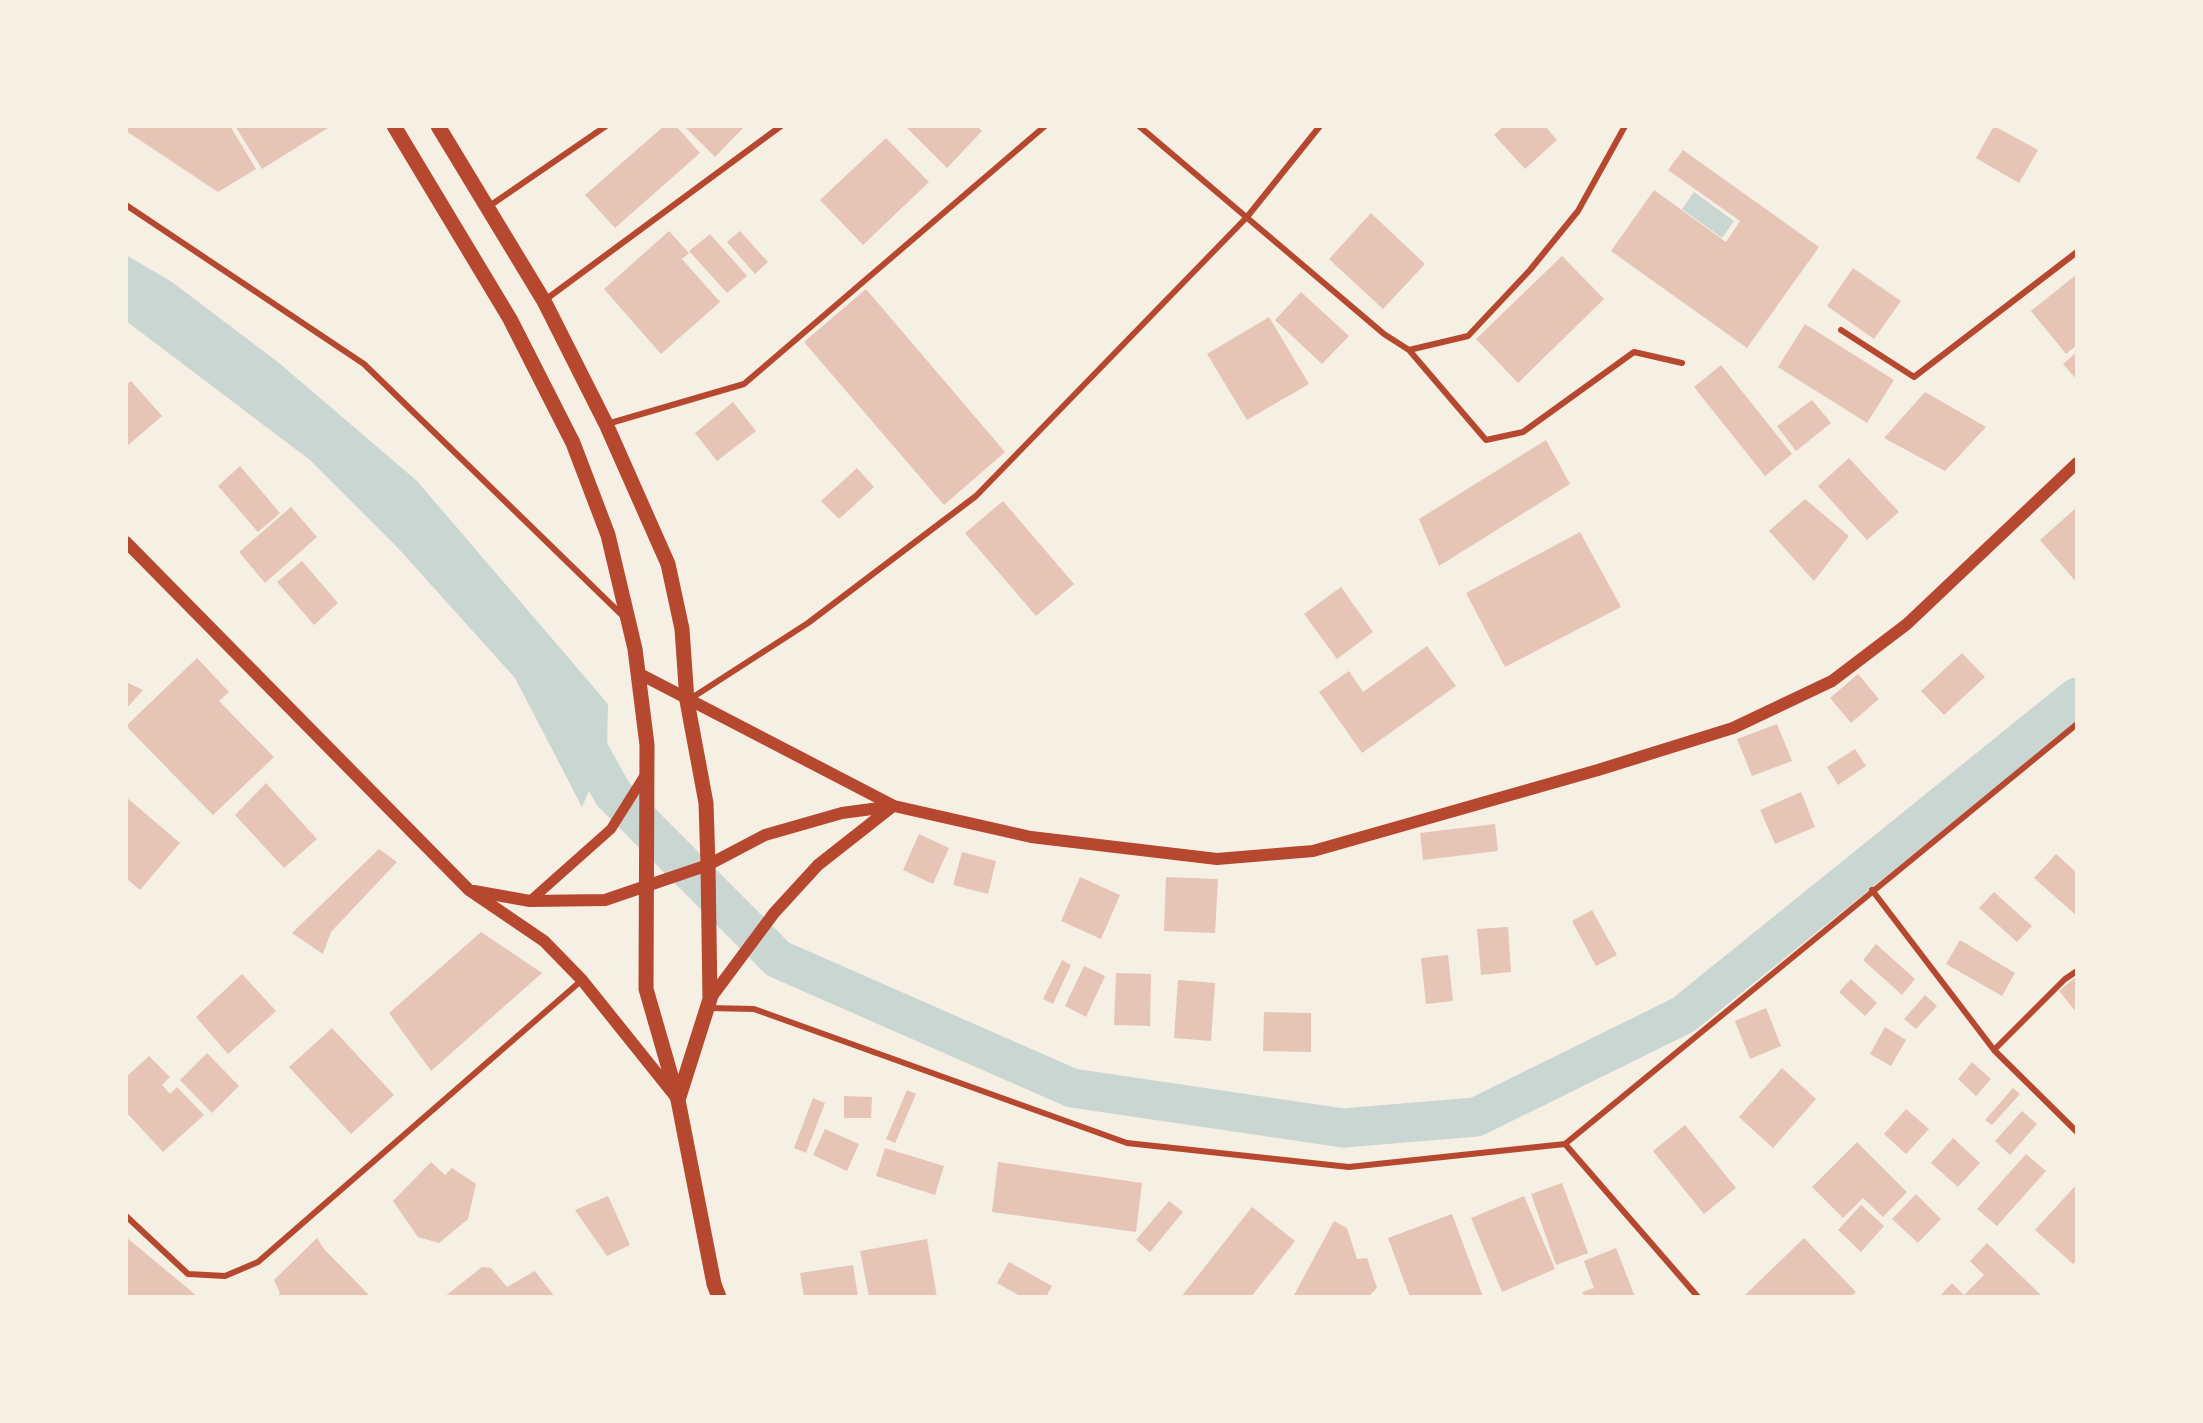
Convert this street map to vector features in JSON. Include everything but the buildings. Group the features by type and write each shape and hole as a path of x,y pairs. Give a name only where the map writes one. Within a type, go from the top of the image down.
{"main road":[{"path":"394,126 510,319 573,443 608,535 638,673 648,745 646,989 678,1100 714,1293"},
{"path":"438,126 544,301 606,424 668,564 682,629 687,701 706,803 708,865 708,1003 678,1100"},
{"path":"638,673 687,701 894,806 1031,837 1217,859 1313,851 1733,728 1832,681 1906,624 2077,463"},
{"path":"126,542 469,890 544,941 582,981 678,1100"},
{"path":"469,890 530,901 605,900 708,865 765,835 842,813 894,806"},
{"path":"708,1003 788,897 818,865 894,806"}],"street":[{"path":"487,208 606,126"},
{"path":"544,301 781,126"},
{"path":"606,424 744,384 1045,126"},
{"path":"1139,126 1384,334 1409,350 1486,440 1523,432 1634,352 1682,363"},
{"path":"687,701 808,623 976,496 1247,217 1320,126"},
{"path":"1409,350 1468,336 1530,270 1578,211 1625,126"},
{"path":"126,205 364,364 628,622"},
{"path":"1841,330 1914,377 2077,252"},
{"path":"708,1003 754,1009 1127,1143 1349,1167 1565,1144 2077,724"},
{"path":"530,901 590,851 611,830 646,772"},
{"path":"1872,890 1994,1050 2077,1132"},
{"path":"1994,1050 2065,979 2077,971"},
{"path":"126,1216 188,1274 225,1276 258,1262 582,981"},
{"path":"1565,1144 1698,1297"}],"shaded area":[{"path":"1694,192 1734,221 1722,238 1682,209"},
{"path":"126,255 172,282 279,363 417,481 608,704 607,747 582,807 515,678 397,547 310,460 126,321"}],"waterway":[{"path":"573,722 613,794 778,959 1072,1088 1343,1128 1476,1117 1683,1015 2077,697"}]}
